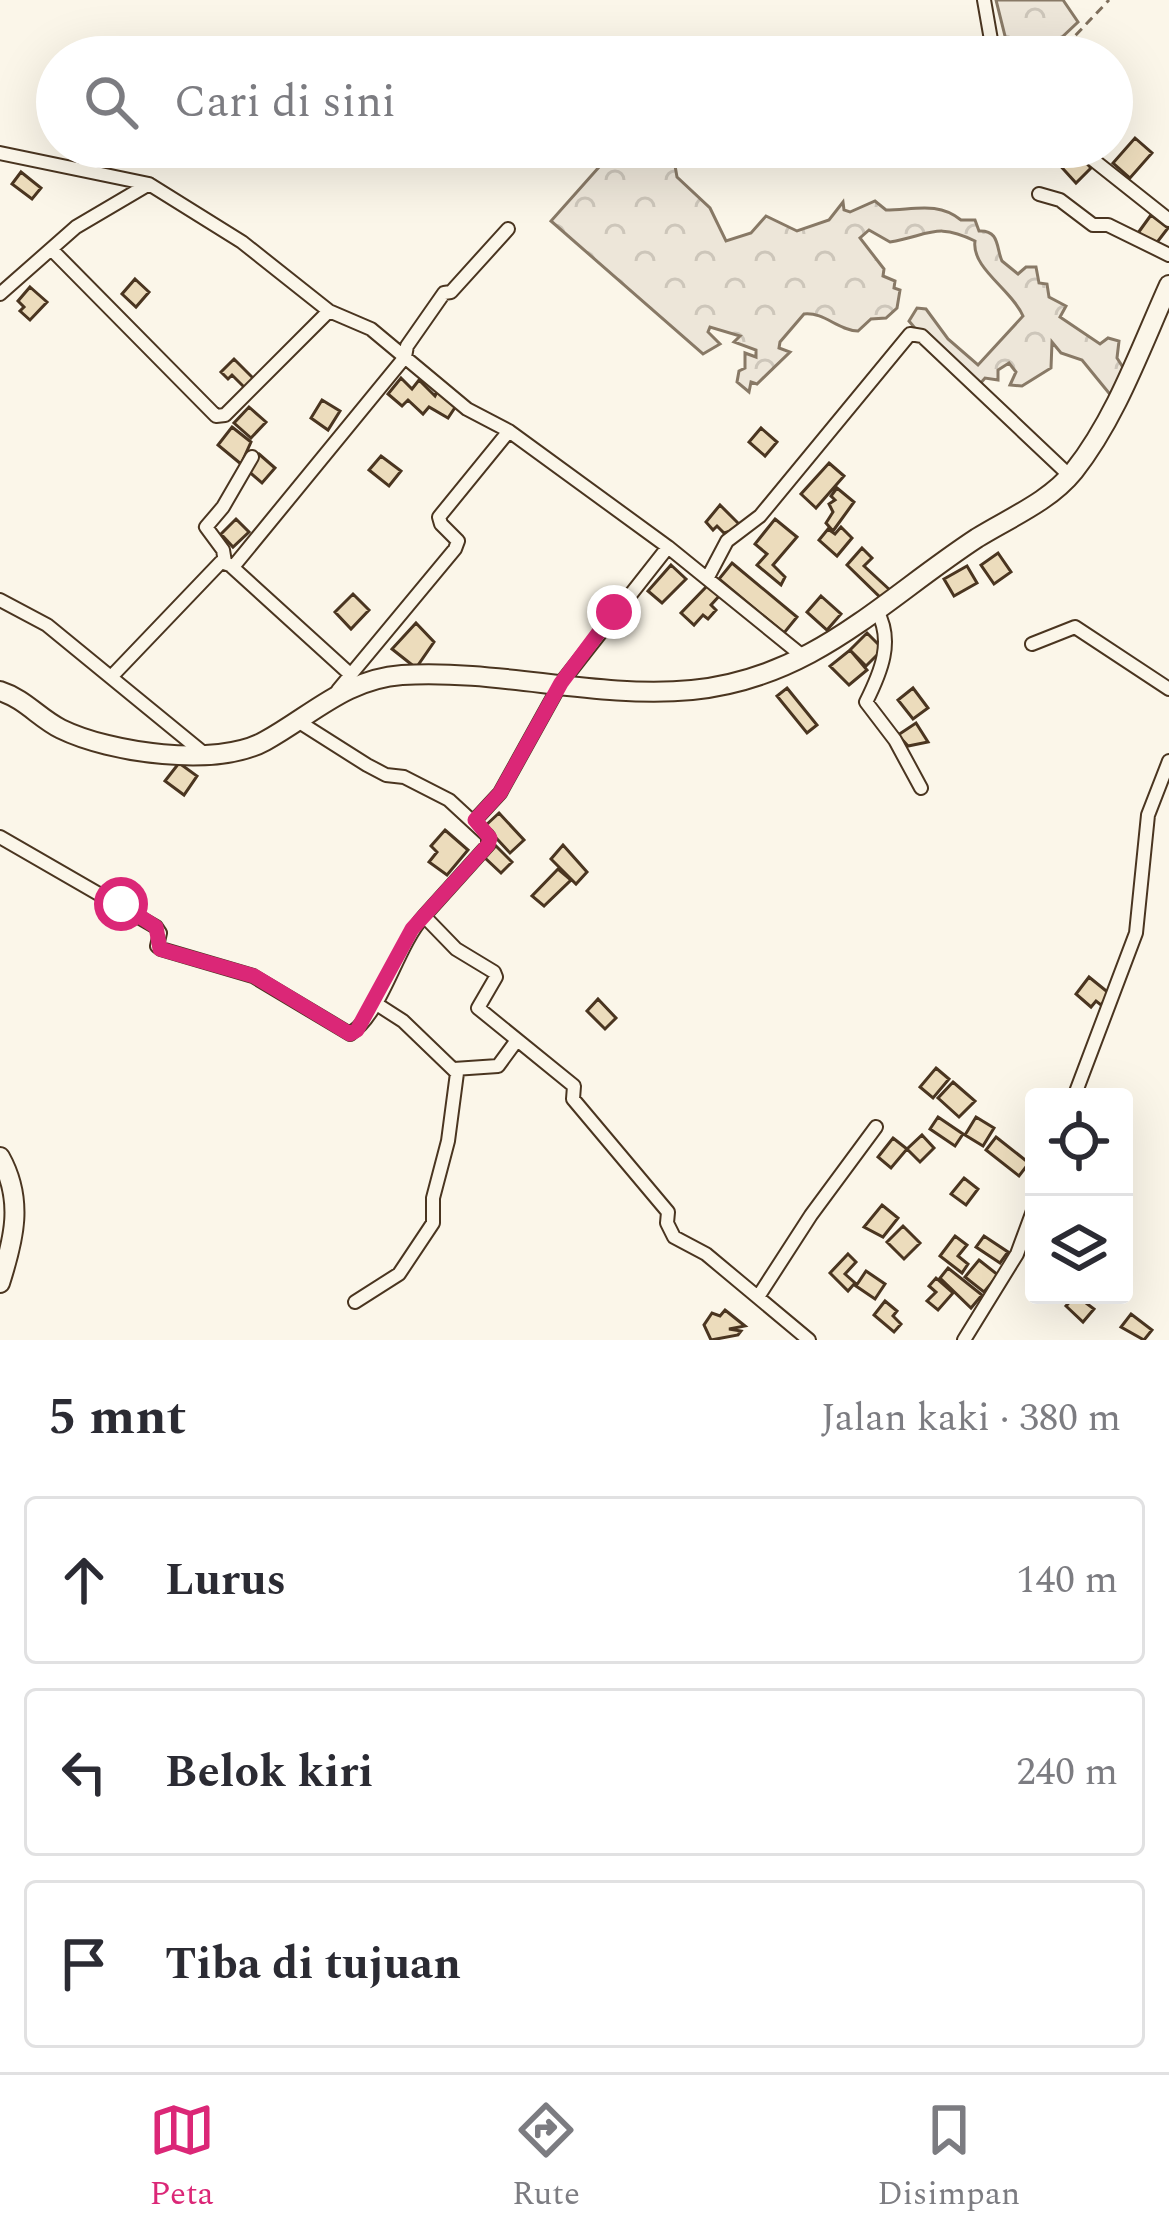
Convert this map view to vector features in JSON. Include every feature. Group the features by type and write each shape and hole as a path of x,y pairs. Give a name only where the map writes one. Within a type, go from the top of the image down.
{"street":[{"path":"984,0 990,36"},
{"path":"0,153 36,160"},
{"path":"72,168 149,184 248,246 329,311 371,329 467,409 509,431 668,547 805,658"},
{"path":"1102,168 1169,220"},
{"path":"0,294 76,227 149,184"},
{"path":"1039,194 1060,200 1094,225 1108,225 1169,255"},
{"path":"112,676 216,565 229,565 405,357 406,346 444,293 451,292 508,229"},
{"path":"52,251 216,416 225,415 329,311"},
{"path":"0,691 88,740 208,757 250,748 366,680 406,675 694,690 747,681 805,658 1070,476 1098,435 1169,285"},
{"path":"708,577 728,542 760,516 910,334 922,336 1070,476"},
{"path":"332,697 455,549 458,541 440,517 509,431"},
{"path":"252,457 224,507 206,527 229,565 351,674"},
{"path":"475,820 500,793 561,683 668,547"},
{"path":"0,600 40,619 208,757"},
{"path":"877,611 887,628 879,676 866,702 895,740 921,788"},
{"path":"1032,644 1075,627 1169,689"},
{"path":"0,837 156,927 160,949 254,976 350,1034 375,1003 401,947 490,842 475,820 449,800 338,750 296,720"},
{"path":"1077,1088 1136,933 1148,815 1169,761"},
{"path":"424,916 456,949 494,972 496,977 478,1008 574,1086 573,1100 668,1212 674,1237 706,1254 809,1340"},
{"path":"375,1003 403,1021 454,1069 498,1066 518,1040"},
{"path":"355,1302 403,1270 433,1223 448,1141 454,1069"},
{"path":"758,1297 876,1127"},
{"path":"0,1157 12,1185 16,1218 0,1283"},
{"path":"964,1340 1017,1254 1025,1232"}],"path":[{"path":"1075,36 1109,0"}],"green space":[{"path":"996,0 1063,0 1078,22 1063,36 1005,36"},
{"path":"598,168 675,168 677,177 710,208 726,241 751,233 766,216 797,231 829,220 843,202 844,210 850,212 875,201 886,210 934,208 961,220 975,220 979,231 994,237 1002,261 1018,274 1026,267 1036,267 1039,283 1047,284 1049,297 1066,306 1060,317 1100,344 1108,338 1119,341 1117,358 1124,369 1113,398 1082,360 1061,353 1052,342 1051,368 1022,386 1010,385 1016,372 1009,363 998,370 998,380 985,378 979,385 909,321 917,308 926,309 948,339 978,365 1023,316 979,260 975,241 942,231 890,242 869,230 860,238 884,269 883,276 895,281 894,288 900,290 897,308 886,318 871,319 858,331 804,314 780,342 779,348 790,352 757,384 751,382 749,392 737,382 739,371 745,368 745,353 756,357 756,350 734,342 740,336 710,327 708,332 720,344 703,354 551,221"}],"building":[{"path":"1133,140 1152,153 1130,178 1119,168 1133,168"},
{"path":"1062,168 1091,168 1076,183"},
{"path":"21,172 41,188 32,199 12,184"},
{"path":"1151,215 1168,228 1155,245 1138,233"},
{"path":"135,279 149,292 136,307 122,294"},
{"path":"30,287 47,302 30,320 20,311 24,307 18,301"},
{"path":"234,359 254,379 245,388 232,375 228,379 221,372"},
{"path":"401,378 412,389 419,380 435,396 438,390 456,406 448,418 429,407 423,414 408,400 402,406 388,394"},
{"path":"322,400 340,411 328,430 311,418"},
{"path":"249,407 266,422 251,438 234,423"},
{"path":"232,427 251,442 241,464 218,445"},
{"path":"761,428 777,442 765,456 749,442"},
{"path":"259,454 275,468 262,483 246,469"},
{"path":"381,456 401,471 389,486 369,470"},
{"path":"829,463 844,476 816,508 801,494"},
{"path":"837,488 854,502 833,531 826,523"},
{"path":"720,505 739,524 734,530 724,533 717,526 713,530 706,522"},
{"path":"236,519 249,532 233,547 221,534"},
{"path":"775,519 797,537 773,565 785,577 781,585 757,565 767,554 755,544"},
{"path":"841,527 852,538 837,556 819,540 828,529 835,534"},
{"path":"862,548 872,558 864,566 891,591 883,600 847,565"},
{"path":"998,553 1011,572 994,584 981,565"},
{"path":"732,563 797,617 784,633 719,579"},
{"path":"671,565 686,579 662,603 648,591"},
{"path":"967,566 977,583 954,596 944,579"},
{"path":"708,585 721,594 711,605 716,610 694,625 681,613"},
{"path":"353,594 369,610 351,629 335,612"},
{"path":"821,596 841,614 827,630 807,612"},
{"path":"416,623 434,642 416,668 392,649"},
{"path":"867,633 883,649 866,666 850,650"},
{"path":"850,650 867,670 849,685 830,666"},
{"path":"787,688 817,725 807,733 777,696"},
{"path":"913,688 928,708 913,719 898,700"},
{"path":"916,723 928,742 908,746 898,735"},
{"path":"179,763 197,776 184,795 165,781"},
{"path":"499,813 524,840 510,853 485,826"},
{"path":"445,830 468,850 447,875 429,862 437,852 431,846"},
{"path":"563,845 587,872 576,884 551,859"},
{"path":"496,846 512,862 501,873 484,857"},
{"path":"558,869 571,880 544,906 532,896"},
{"path":"1089,977 1110,994 1101,1005 1096,1001 1091,1007 1076,994"},
{"path":"598,999 616,1018 605,1029 587,1011"},
{"path":"936,1068 949,1079 933,1098 920,1087"},
{"path":"953,1082 975,1101 959,1117 938,1098"},
{"path":"938,1117 963,1134 955,1146 930,1129"},
{"path":"976,1117 994,1128 983,1146 965,1135"},
{"path":"922,1135 934,1148 920,1162 907,1149"},
{"path":"996,1137 1025,1160 1025,1168 1019,1176 986,1150"},
{"path":"893,1138 907,1149 891,1168 878,1157"},
{"path":"964,1178 978,1189 966,1205 951,1194"},
{"path":"882,1205 898,1218 883,1237 864,1227"},
{"path":"903,1226 920,1243 904,1259 887,1242"},
{"path":"955,1236 967,1245 958,1256 968,1264 962,1273 940,1256"},
{"path":"984,1236 1008,1252 1000,1263 976,1247"},
{"path":"848,1254 856,1262 845,1274 855,1283 848,1291 830,1273"},
{"path":"979,1260 998,1275 984,1292 965,1277"},
{"path":"948,1268 982,1295 971,1308 940,1278"},
{"path":"866,1271 885,1284 875,1299 856,1286"},
{"path":"936,1278 953,1293 938,1310 927,1301 936,1292 929,1286"},
{"path":"885,1301 897,1311 893,1316 901,1324 894,1332 874,1315"},
{"path":"1087,1304 1094,1309 1083,1322 1066,1306"},
{"path":"725,1310 745,1326 729,1329 741,1331 738,1335 711,1340 704,1325 712,1313 720,1316"},
{"path":"1131,1314 1152,1330 1144,1340 1121,1327"}],"route":[{"path":"121,904 156,927 160,949 254,976 328,1023 350,1034 357,1030 412,929 490,842 475,820 500,793 561,683 614,612"}]}
